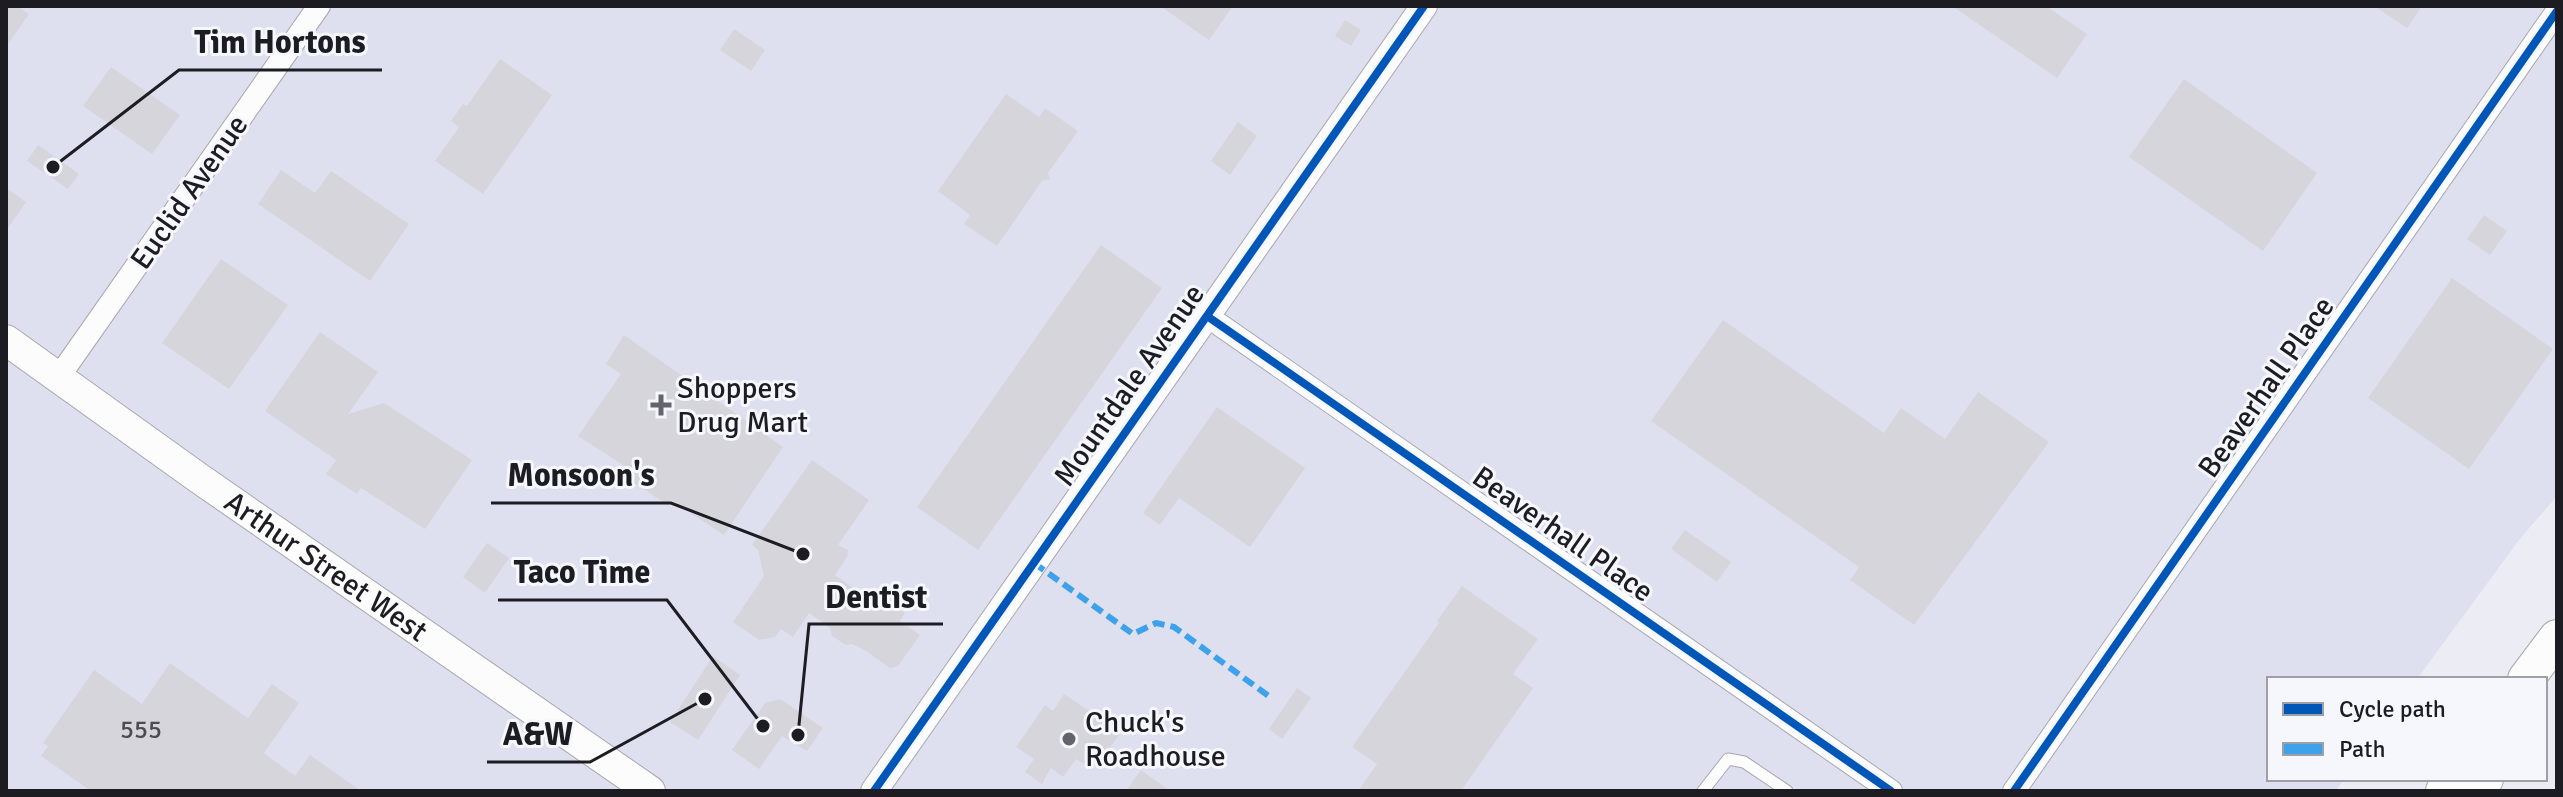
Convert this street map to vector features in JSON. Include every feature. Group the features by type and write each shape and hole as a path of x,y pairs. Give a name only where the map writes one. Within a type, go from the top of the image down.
{"highway":[{"path":"2528,677 2557,638"}],"main road":[{"name":"Arthur Street West","path":"6,340 650,791"}],"street":[{"name":"Euclid Avenue","path":"58,378 319,6"},
{"name":"Mountdale Avenue","path":"874,791 1424,6"},
{"name":"Beaverhall Place","path":"2014,791 2557,11"},
{"name":"Beaverhall Place","path":"1207,316 1891,791"}],"lane":[{"path":"1703,791 1728,759 1744,762 1787,791"}],"shaded area":[{"path":"6,6 2557,6 2557,496 2519,540 2418,677 2267,677 2267,781 2343,781 2336,791 6,791"}],"building":[{"path":"6,6 17,6 29,14 6,47"},
{"path":"1160,6 1233,6 1209,40"},
{"path":"1952,6 2046,6 2087,34 2057,78"},
{"path":"2374,6 2422,6 2407,28"},
{"path":"1345,20 1361,30 1351,46 1335,36"},
{"path":"734,29 765,50 751,71 720,50"},
{"path":"500,59 552,95 483,194 435,161 459,127 451,121 463,104 467,106"},
{"path":"111,67 180,115 152,154 83,106"},
{"path":"2184,79 2317,173 2263,251 2129,157"},
{"path":"1006,94 1039,117 1045,108 1078,131 1048,173 1050,179 1042,181 997,246 964,224 970,215 938,191"},
{"path":"1238,122 1257,136 1230,175 1211,161"},
{"path":"38,145 79,174 68,189 27,161"},
{"path":"281,170 315,193 331,171 409,224 370,281 258,204"},
{"path":"6,188 26,202 6,231"},
{"path":"2484,215 2507,231 2490,255 2467,239"},
{"path":"1101,245 1162,288 978,550 917,507"},
{"path":"221,259 288,305 229,389 162,343"},
{"path":"2452,278 2553,349 2469,469 2368,398"},
{"path":"1723,320 1884,433 1901,408 1945,439 1978,392 2049,442 1914,625 1850,580 1859,567 1651,421"},
{"path":"320,332 378,372 348,414 384,403 472,460 425,529 361,488 357,494 326,474 336,460 265,411"},
{"name":"Shoppers Drug Mart","path":"624,335 783,447 724,535 671,500 668,505 620,474 626,467 578,436 621,374 606,364"},
{"path":"1217,407 1305,468 1250,547 1179,498 1160,525 1143,513"},
{"path":"812,460 869,500 838,545 848,550 835,575 869,599 874,592 905,613 900,621 920,635 898,666 890,668 866,651 852,644 846,645 809,613 793,637 781,629 775,637 759,640 733,622 764,576 758,550 752,545"},
{"path":"1685,530 1731,562 1717,582 1671,549"},
{"path":"487,543 509,558 485,593 463,577"},
{"path":"1462,586 1538,639 1513,674 1533,688 1461,791 1358,791 1377,764 1352,747"},
{"path":"713,656 740,675 698,740 670,722"},
{"path":"170,663 248,718 272,684 299,703 264,753 295,776 310,755 361,791 91,791 41,756 48,746 43,743 94,670 142,704"},
{"path":"1297,688 1311,698 1282,739 1269,729"},
{"name":"Chuck's Roadhouse","path":"1064,694 1121,732 1099,763 1091,758 1086,765 1076,759 1063,777 1051,768 1042,784 1025,772 1034,759 1016,747 1045,705 1053,711"},
{"path":"780,699 823,728 807,751 782,736 759,769 732,750 765,703"},
{"path":"1141,770 1170,791 1126,791"}],"marked path":[{"path":"1034,563 1133,634 1156,623 1174,627 1270,697"}],"cycle path":[{"path":"874,791 1424,6"},
{"path":"2014,791 2557,11"},
{"path":"1207,316 1891,791"}],"place":[{"name":"Tim Hortons","path":"53,167"},
{"name":"Shoppers Drug Mart","path":"661,405"},
{"name":"Monsoon's","path":"803,554"},
{"name":"A&W","path":"705,699"},
{"name":"Taco Time","path":"763,726"},
{"name":"Dentist","path":"798,735"},
{"name":"Chuck's Roadhouse","path":"1069,739"}]}
